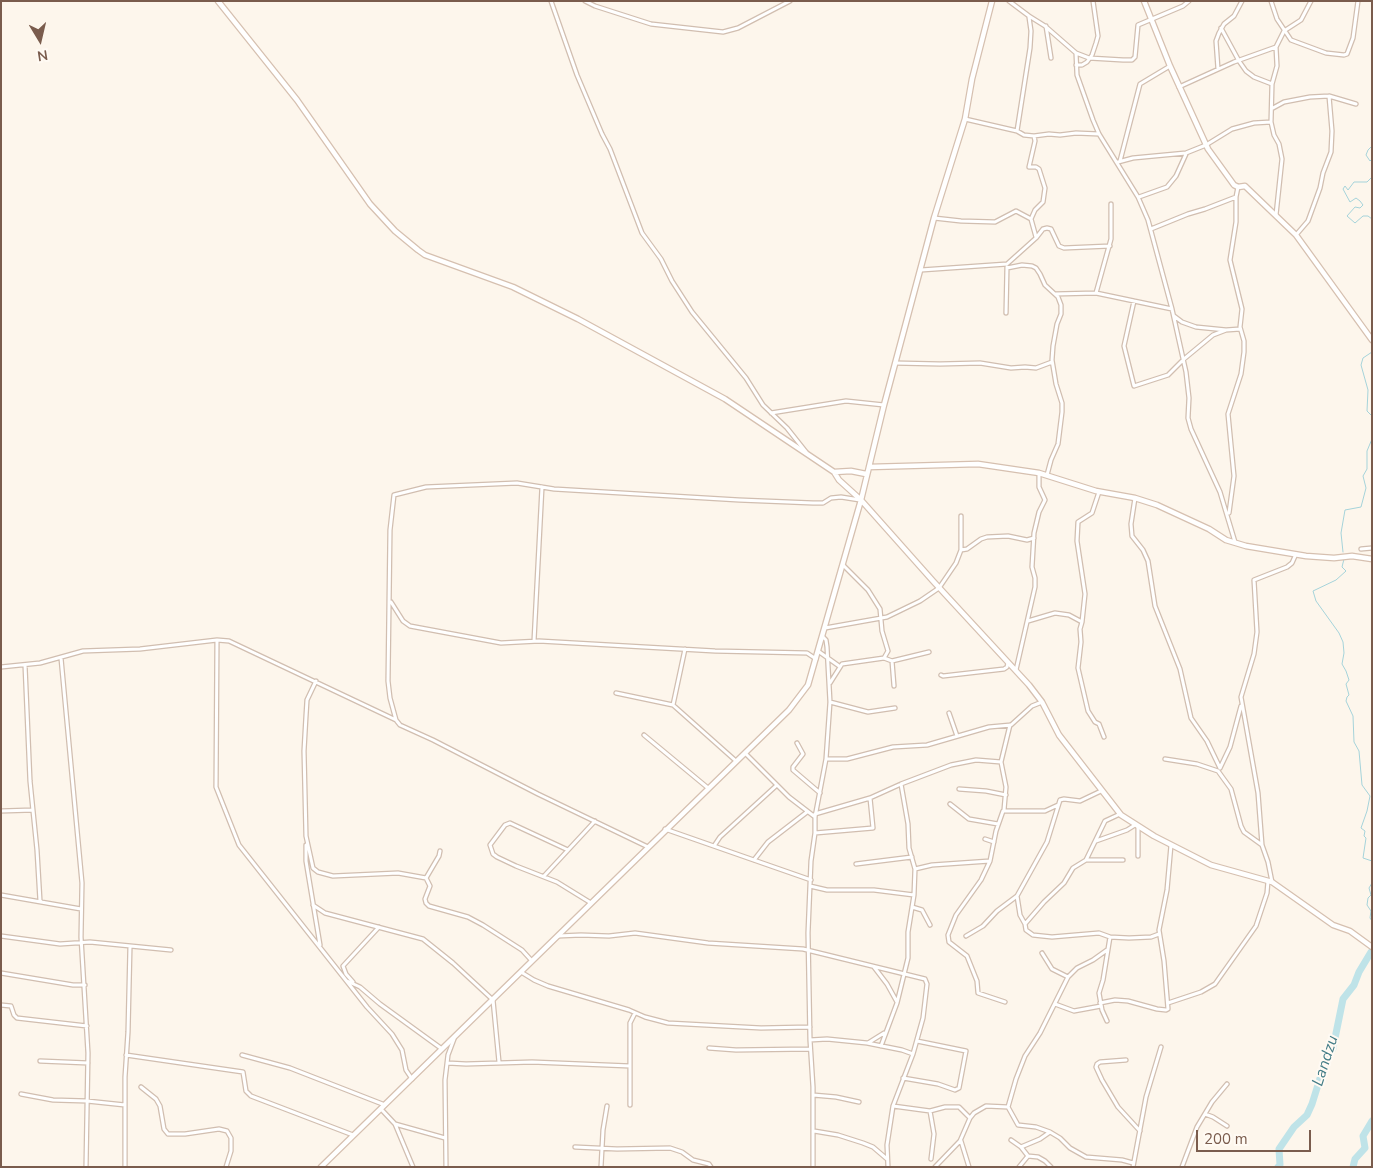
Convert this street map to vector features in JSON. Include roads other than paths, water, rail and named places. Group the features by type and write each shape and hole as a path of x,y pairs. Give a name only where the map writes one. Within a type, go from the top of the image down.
{"street":[{"path":"218,1 297,100 370,204 396,231 418,250 425,255 513,287 578,318 690,378 834,472 839,480 861,500 939,588 1016,670 1042,702 1059,735 1120,814 1136,826 1211,865 1270,882 1338,928 1350,931 1372,947"},
{"path":"551,1 577,75 610,149 642,233 661,259 672,281 692,312 746,378 763,406 787,428 806,452"},
{"path":"585,1 651,24 722,32 738,28 790,1"},
{"path":"321,1167 745,753 803,693 808,685 861,500 866,474 934,218 965,119 972,79 992,1"},
{"path":"1009,1 1045,26 1076,54 1089,58 1123,60 1134,59 1138,26 1183,6 1189,1"},
{"path":"1076,65 1085,64 1094,51 1098,36 1093,1"},
{"path":"1144,1 1179,87 1206,145 1234,185 1238,187 1245,186 1296,235 1372,340"},
{"path":"1218,69 1216,40 1221,28 1234,16 1242,1"},
{"path":"1271,1 1275,15 1288,37 1294,42 1326,53 1344,55 1347,54 1353,38 1358,1"},
{"path":"1276,215 1282,159 1271,122 1272,84 1277,66 1276,47 1284,31 1301,20 1311,1"},
{"path":"1017,131 1030,48 1031,31 1029,16"},
{"path":"1045,26 1051,58"},
{"path":"1221,28 1238,61 1249,74 1272,84"},
{"path":"1179,87 1203,78 1218,69 1276,47"},
{"path":"1076,54 1077,75 1100,134 1119,162 1138,197 1151,229 1184,359 1189,389 1188,418 1191,429 1220,492 1235,543"},
{"path":"1119,162 1140,84 1170,66"},
{"path":"1272,108 1288,101 1329,96 1356,104"},
{"path":"1296,235 1308,221 1331,152 1332,131 1329,96"},
{"path":"965,119 1017,131 1024,135 1100,134"},
{"path":"1119,162 1133,158 1186,153 1206,145 1232,129 1254,123 1271,122"},
{"path":"1034,136 1035,141 1030,167 1039,168 1045,188 1043,202 1035,210 1031,219 1036,238"},
{"path":"1138,197 1171,184 1181,167 1186,153"},
{"path":"1228,515 1234,476 1228,414 1241,374 1244,352 1244,341 1240,329 1242,308 1230,260 1236,222 1238,187"},
{"path":"1151,229 1236,196"},
{"path":"1096,293 1110,246 1112,226 1111,204"},
{"path":"934,218 995,222 1016,211 1031,219"},
{"path":"1006,313 1007,266 1043,229 1051,229 1059,246 1064,248 1110,246"},
{"path":"921,270 1032,266 1039,271 1045,285 1060,300 1062,309 1057,324 1052,362 1062,403 1062,412 1058,444 1047,475"},
{"path":"1055,294 1096,293 1172,309"},
{"path":"1134,301 1124,346 1134,386 1168,375 1184,359 1214,335 1226,330"},
{"path":"1173,315 1182,322 1196,327 1226,330 1240,329"},
{"path":"895,363 980,363 1011,368 1036,368 1052,362"},
{"path":"771,413 846,401 884,405"},
{"path":"869,467 978,464 1039,473 1099,492 1135,498 1163,507 1235,543 1296,554 1334,558 1352,556 1372,559"},
{"path":"834,472 851,471 866,474"},
{"path":"1016,670 1035,587 1032,568 1034,538 1039,512 1045,500 1039,487 1039,473"},
{"path":"648,847 400,725 396,720 389,692 390,530 394,495 426,487 517,483 542,487 739,500 823,503 831,498 841,497 861,500"},
{"path":"534,641 542,487"},
{"path":"1099,492 1092,514 1078,522 1077,541 1085,594 1080,629 1081,642 1078,668 1088,711 1095,722 1099,724 1104,737"},
{"path":"1135,498 1131,524 1132,536 1148,561 1155,606 1180,669 1191,718 1207,741 1219,770 1231,789 1244,832 1262,845"},
{"path":"825,628 881,618 900,612 939,588 956,563 961,550 961,516"},
{"path":"961,550 987,537 1008,536 1027,540 1034,538"},
{"path":"1361,549 1372,548"},
{"path":"1168,1003 1201,992 1215,984 1256,926 1267,893 1270,882 1268,862 1262,845 1257,787 1242,704 1242,693 1254,654 1257,632 1254,580 1292,563 1296,554"},
{"path":"843,565 871,594 880,609 888,651 884,658"},
{"path":"390,600 403,621 410,626 501,643 534,641 807,653 816,659"},
{"path":"1028,621 1055,613 1069,615 1082,622"},
{"path":"813,1167 814,1131 810,1048 810,886 815,815 826,759 830,702 827,644 822,636"},
{"path":"1,667 25,665 83,651 140,649 217,640 229,641 396,720"},
{"path":"217,640 217,793 243,852 274,888 346,981 398,1042 402,1050 406,1070 412,1079"},
{"path":"673,705 685,649"},
{"path":"818,651 840,666"},
{"path":"830,684 840,666 848,662 884,658 892,661 929,652"},
{"path":"60,658 81,869 82,942 88,1063 86,1167"},
{"path":"892,661 894,686"},
{"path":"941,675 1004,668 1009,663"},
{"path":"25,665 30,781 40,901"},
{"path":"316,681 307,700 304,751 306,861 320,948"},
{"path":"616,693 673,705 736,761"},
{"path":"830,702 868,712 895,708"},
{"path":"826,759 847,759 893,746 927,744 989,727 1010,725 1032,706 1042,702"},
{"path":"1219,770 1230,747 1242,704"},
{"path":"949,713 957,736"},
{"path":"1005,1002 978,993 977,981 966,956 949,942 948,938 956,915 981,880 990,861 998,824 1004,810 1006,795 1001,762 1010,725"},
{"path":"644,735 708,788"},
{"path":"797,743 804,754 793,767 793,770 820,793"},
{"path":"745,753 807,812 815,815 870,798 952,765 976,760 1001,762"},
{"path":"1165,758 1219,770"},
{"path":"881,1046 897,1002 908,958 908,932 914,895 915,869 909,848 908,824 901,784"},
{"path":"714,846 725,833 777,785"},
{"path":"959,789 1006,795"},
{"path":"966,936 984,926 997,911 1017,896 1047,842 1058,805 1062,799 1080,801 1101,791"},
{"path":"815,833 874,828 870,798"},
{"path":"950,804 969,819 998,824"},
{"path":"1004,810 1045,811 1058,805"},
{"path":"1,811 33,810"},
{"path":"754,860 768,842 807,812"},
{"path":"1025,924 1064,883 1073,868 1086,860 1105,821 1120,814"},
{"path":"544,876 596,822"},
{"path":"568,850 510,823 505,825 490,845 493,854 516,866 557,882 590,903"},
{"path":"1096,841 1136,826"},
{"path":"1136,826 1138,856"},
{"path":"666,829 811,880"},
{"path":"306,836 313,868 324,874 353,876 398,873 426,878"},
{"path":"985,839 994,842"},
{"path":"1055,1004 1074,1011 1101,1005 1112,1000 1128,1001 1168,1009 1159,922 1167,890 1171,844"},
{"path":"426,878 440,851"},
{"path":"856,864 912,857"},
{"path":"1086,860 1123,860"},
{"path":"915,869 932,865 990,861"},
{"path":"426,878 430,886 425,899 426,904 483,925 522,950 532,961"},
{"path":"810,886 827,890 874,890 914,895"},
{"path":"1,894 81,909"},
{"path":"1017,896 1020,914 1029,934 1038,936 1099,933 1110,937 1141,938 1159,934"},
{"path":"313,905 325,912 423,939 427,942 493,1000 498,1062"},
{"path":"912,907 922,910 930,925"},
{"path":"353,983 343,966 379,927"},
{"path":"558,936 635,933 708,943 809,950 925,979 928,984 926,1001 917,1041 893,1106 887,1145 888,1167"},
{"path":"1,936 60,944 90,942 170,950"},
{"path":"1107,1021 1099,993 1110,937"},
{"path":"126,1167 125,1105 130,946"},
{"path":"1107,950 1078,968 1068,977 1040,1033 1025,1056 1008,1107 1018,1124 1050,1132 1060,1138 1070,1148 1086,1157 1122,1160 1133,1165 1146,1097 1161,1047"},
{"path":"1042,953 1052,969 1068,977"},
{"path":"874,967 887,984 897,1002"},
{"path":"521,972 548,986 668,1023 761,1028 810,1027"},
{"path":"1,973 65,984 85,985"},
{"path":"346,981 360,986 380,1004 442,1050"},
{"path":"1,1005 11,1006 17,1018 87,1026"},
{"path":"630,1105 630,1023 636,1013"},
{"path":"867,1043 872,1042 885,1033"},
{"path":"446,1167 445,1080 448,1055 454,1038"},
{"path":"810,1040 867,1043 913,1054"},
{"path":"903,1078 938,1084 956,1090 959,1088 966,1051 917,1041"},
{"path":"709,1048 736,1050 810,1048"},
{"path":"126,1055 243,1072 246,1091 251,1096 353,1135"},
{"path":"242,1055 290,1068 383,1107 389,1120 395,1124 445,1138"},
{"path":"1126,1060 1100,1062 1096,1067 1118,1107 1140,1132"},
{"path":"40,1061 88,1063"},
{"path":"448,1063 532,1062 630,1066"},
{"path":"1182,1167 1194,1135 1205,1114 1227,1084"},
{"path":"141,1088 156,1099 160,1106 164,1129 168,1134 185,1134 219,1129 227,1131 231,1138 232,1151 226,1167"},
{"path":"21,1094 53,1100 125,1105"},
{"path":"813,1095 859,1102"},
{"path":"601,1167 607,1106"},
{"path":"893,1106 930,1111 959,1107 970,1118"},
{"path":"935,1167 960,1141 970,1118 982,1107 1008,1107"},
{"path":"930,1111 934,1134 931,1159"},
{"path":"1205,1114 1227,1126"},
{"path":"395,1124 413,1167"},
{"path":"814,1131 838,1134 863,1143 873,1147 887,1159"},
{"path":"1021,1147 1040,1139 1050,1132"},
{"path":"1011,1140 1021,1147 1028,1156 1038,1157 1050,1167"},
{"path":"960,1141 969,1167"},
{"path":"575,1147 670,1148 711,1167"},
{"path":"1019,1167 1028,1156"}],"waterway":[{"path":"1372,146 1366,155 1370,161 1372,159"},
{"path":"1372,177 1367,182 1354,182 1348,190 1345,186 1343,189 1350,202 1356,198 1363,205 1360,208 1355,207 1347,216 1355,223 1363,216 1368,216 1372,219"},
{"path":"1372,352 1363,358 1361,365 1368,390 1367,411 1372,416"},
{"path":"1343,552 1341,533 1345,510 1361,507 1366,488 1363,476 1367,469 1367,451 1372,439"},
{"path":"1344,559 1342,567 1346,571 1336,580 1313,591 1316,601 1339,633 1343,642 1342,664 1349,680 1346,684 1349,695 1346,701 1353,716 1354,742 1359,751 1362,785 1370,796 1361,828 1365,831 1364,836 1366,838 1363,858 1372,861"},
{"path":"1372,883 1369,888 1371,895 1368,898 1367,905 1371,911 1370,918 1372,921"},
{"name":"Landzu","path":"1278,1167 1280,1165 1279,1149 1294,1127 1307,1115 1312,1104 1322,1072 1333,1048 1343,999 1354,985 1359,972 1371,952"},
{"name":"Landzu","path":"1353,1167 1355,1159 1365,1148 1363,1136 1372,1121"}]}
